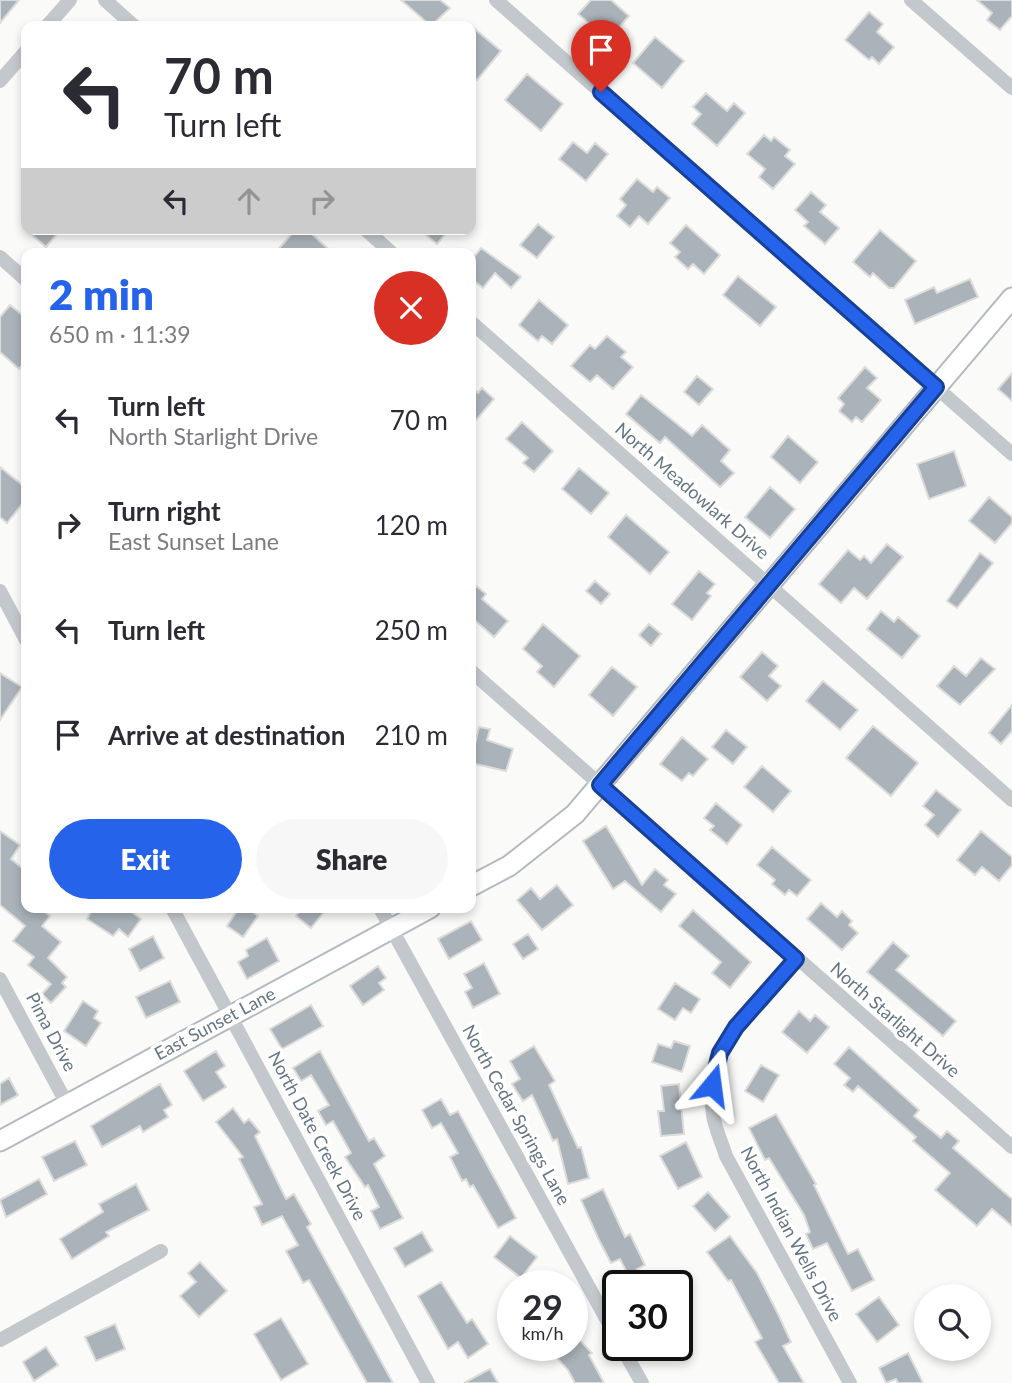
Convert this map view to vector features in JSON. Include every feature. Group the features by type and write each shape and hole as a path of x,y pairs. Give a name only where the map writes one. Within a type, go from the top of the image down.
{"street":[{"path":"51,21 70,0"},
{"path":"105,0 128,21"},
{"path":"496,0 1012,454"},
{"path":"911,0 1012,88"},
{"path":"0,81 21,57"},
{"path":"372,235 386,248"},
{"path":"0,257 21,276"},
{"path":"476,884 509,866 548,838 575,814 1012,298"},
{"name":"North Meadowlark Drive","path":"476,326 1012,800"},
{"path":"0,591 21,630"},
{"name":"North Starlight Drive","path":"476,675 1012,1147"},
{"name":"North Date Creek Drive","path":"175,913 428,1383"},
{"name":"North Cedar Springs Lane","path":"383,913 602,1311"},
{"name":"East Sunset Lane","path":"0,1141 421,913"},
{"name":"North Indian Wells Drive","path":"796,959 736,1027 720,1053 712,1085 713,1116 726,1156 850,1383"},
{"name":"Pima Drive","path":"0,979 67,1104"},
{"path":"0,1340 160,1251"},
{"path":"630,1361 642,1383"}],"building":[{"path":"0,0 19,0 0,23"},
{"path":"401,0 440,0 450,8 436,21 425,21"},
{"path":"591,0 611,0 629,16 601,48 588,36 595,28 578,14"},
{"path":"977,0 1012,0 1012,16 1000,30 987,20 992,13"},
{"path":"869,12 883,24 877,32 894,47 879,64 872,57 869,60 845,40"},
{"path":"476,30 501,51 476,79"},
{"path":"655,37 684,61 662,88 633,63"},
{"path":"527,74 563,104 541,131 505,100"},
{"path":"706,93 727,111 734,103 745,113 717,146 692,124 701,114 693,107"},
{"path":"764,135 771,141 774,137 790,150 785,156 795,164 773,189 759,177 765,169 747,154"},
{"path":"573,142 587,153 595,143 608,154 586,181 559,159"},
{"path":"637,179 653,192 657,187 670,198 648,224 639,216 630,227 617,216 626,205 620,199"},
{"path":"811,192 826,205 820,212 839,228 825,244 804,226 808,222 795,210"},
{"path":"538,224 554,237 537,258 520,245"},
{"path":"686,225 720,255 704,274 693,264 688,269 675,257 680,252 670,243"},
{"path":"880,230 916,261 894,288 889,288 873,273 870,277 853,262"},
{"path":"32,235 56,235 46,247"},
{"path":"291,235 313,235 327,248 279,248"},
{"path":"426,235 444,235 437,244"},
{"path":"481,248 521,277 511,288 495,273 483,288 476,282 476,254"},
{"path":"738,276 776,307 760,326 723,295"},
{"path":"970,279 978,297 915,324 905,300 934,287 937,293"},
{"path":"539,300 568,325 552,344 542,336 538,341 519,325"},
{"path":"10,305 21,314 19,369 0,352 0,317"},
{"path":"607,336 626,352 621,357 633,367 613,389 597,375 590,382 571,366 590,345 595,349"},
{"path":"865,367 877,378 867,388 881,400 862,422 856,417 852,422 839,411 844,404 838,398"},
{"path":"1012,373 1012,401 998,389"},
{"path":"697,376 713,389 699,405 684,392"},
{"path":"482,388 494,399 476,420 476,391 478,393"},
{"path":"641,395 692,436 702,425 730,450 721,461 734,473 720,487 665,437 660,443 626,414"},
{"path":"522,422 553,451 534,472 523,463 528,458 506,439"},
{"path":"788,436 818,462 800,483 771,457"},
{"path":"954,451 966,486 929,499 917,464"},
{"path":"0,467 21,484 21,505 7,523 0,517"},
{"path":"579,468 609,493 591,514 562,489"},
{"path":"770,487 795,509 770,538 745,517"},
{"path":"989,497 1012,517 1012,523 995,543 969,521"},
{"path":"626,515 669,552 650,574 608,537"},
{"path":"887,544 903,557 867,599 854,588 841,603 819,584 848,550 860,560 864,556 871,563"},
{"path":"980,553 993,563 957,608 947,601"},
{"path":"699,571 715,584 707,593 711,596 692,620 672,604"},
{"path":"595,581 610,594 601,604 586,591"},
{"path":"476,586 486,594 482,599 508,621 494,637 476,621"},
{"path":"881,611 894,622 898,617 920,636 902,658 867,629"},
{"path":"543,624 580,656 554,687 537,672 542,666 523,649"},
{"path":"649,624 661,634 651,646 639,635"},
{"path":"762,652 778,666 769,676 781,686 767,701 740,677"},
{"path":"981,658 995,669 960,705 937,686 954,666 966,676"},
{"path":"612,667 637,687 613,716 589,695"},
{"path":"0,673 21,688 0,720"},
{"path":"823,681 858,710 840,730 806,701"},
{"path":"1012,705 1012,731 1001,744 989,733"},
{"path":"873,726 918,763 891,796 846,758"},
{"path":"479,727 490,729 487,740 513,749 506,771 476,764"},
{"path":"726,730 747,747 733,764 712,747"},
{"path":"682,737 708,759 693,776 689,773 682,781 660,764"},
{"path":"762,766 791,791 773,812 744,787"},
{"path":"936,790 961,810 938,837 925,825 934,815 923,806"},
{"path":"716,803 742,825 727,844 710,830 714,826 704,818"},
{"path":"606,826 642,885 655,869 668,880 664,885 676,894 661,912 625,881 613,889 583,841"},
{"path":"0,831 20,845 11,859 21,867 21,913 46,913 50,916 42,926 61,942 48,958 67,977 62,983 66,987 51,1003 42,994 51,984 28,965 34,957 13,941 25,926 0,905"},
{"path":"981,831 1012,857 1012,865 999,881 982,867 975,875 957,860"},
{"path":"772,847 811,880 797,896 789,890 785,895 772,884 775,880 757,865"},
{"path":"557,885 573,905 542,930 517,900 531,888 540,899"},
{"path":"821,903 837,917 842,911 852,921 849,925 858,933 842,950 807,919"},
{"path":"693,910 751,962 730,988 712,973 721,962 679,926"},
{"path":"90,913 133,913 141,919 128,937 119,929 113,936 87,919"},
{"path":"236,913 254,913 258,916 243,937 227,926"},
{"path":"298,913 323,913 311,928 296,916"},
{"path":"471,921 482,940 449,959 438,939"},
{"path":"528,934 538,949 523,959 513,944"},
{"path":"153,936 164,958 140,971 129,949"},
{"path":"267,938 279,961 247,979 238,962 248,956 246,950"},
{"path":"893,942 909,956 896,970 956,1021 943,1036 867,972"},
{"path":"484,963 500,994 473,1008 465,992 472,988 464,974"},
{"path":"378,966 386,978 379,983 384,990 363,1005 350,986"},
{"path":"170,981 180,1002 146,1018 136,997"},
{"path":"675,983 700,999 691,1013 683,1008 675,1020 658,1009"},
{"path":"83,1001 98,1011 94,1018 101,1023 86,1046 64,1031"},
{"path":"311,1005 323,1026 282,1049 270,1029"},
{"path":"799,1011 810,1021 815,1015 829,1027 807,1053 782,1032"},
{"path":"674,1041 690,1046 682,1072 652,1062 658,1044 671,1048"},
{"path":"534,1046 555,1081 549,1085 578,1148 581,1147 589,1178 568,1184 557,1139 553,1141 532,1095 523,1101 512,1084 520,1079 510,1061"},
{"path":"849,1047 919,1110 914,1116 941,1138 947,1131 959,1141 953,1148 1012,1199 1012,1226 992,1209 977,1226 935,1190 950,1173 913,1141 916,1137 858,1086 853,1092 844,1085 850,1078 834,1064"},
{"path":"216,1051 225,1066 216,1072 226,1087 203,1101 184,1071"},
{"path":"320,1051 369,1141 374,1138 385,1156 374,1164 403,1218 380,1229 371,1211 379,1207 368,1185 365,1187 345,1157 351,1153 333,1121 326,1125 318,1111 329,1105 311,1075 301,1081 293,1068"},
{"path":"761,1065 779,1075 763,1102 745,1091"},
{"path":"9,1078 18,1095 0,1105 0,1084"},
{"path":"160,1084 172,1105 164,1110 168,1117 143,1132 140,1126 102,1147 91,1126"},
{"path":"679,1084 684,1134 661,1136 658,1111 664,1111 661,1086"},
{"path":"441,1099 450,1115 458,1111 516,1218 498,1228 473,1185 470,1187 466,1179 462,1181 450,1157 458,1153 441,1123 432,1128 422,1110"},
{"path":"233,1108 244,1123 249,1119 260,1132 255,1136 286,1199 294,1194 311,1224 307,1227 393,1383 367,1383 309,1280 303,1283 286,1251 298,1245 282,1216 262,1225 254,1207 262,1204 239,1159 243,1157 216,1122"},
{"path":"776,1114 816,1184 814,1185 848,1254 858,1249 874,1280 852,1291 827,1243 813,1249 806,1234 810,1232 804,1215 769,1158 765,1160 749,1128"},
{"path":"75,1141 87,1165 54,1181 42,1157"},
{"path":"686,1142 702,1177 678,1189 660,1156"},
{"path":"39,1179 47,1194 6,1217 0,1200"},
{"path":"136,1184 149,1210 106,1232 109,1236 72,1259 60,1239 103,1212 99,1204"},
{"path":"603,1189 625,1237 630,1234 645,1265 638,1270 626,1270 620,1259 611,1263 581,1200"},
{"path":"708,1192 730,1217 715,1231 693,1206"},
{"path":"422,1232 433,1251 405,1267 394,1248"},
{"path":"510,1236 537,1257 527,1270 511,1270 494,1257"},
{"path":"730,1236 757,1273 778,1314 791,1342 783,1346 804,1383 779,1383 755,1342 762,1338 731,1280 728,1281 707,1252"},
{"path":"200,1262 227,1291 199,1317 180,1296 196,1282 188,1273"},
{"path":"441,1282 467,1323 472,1319 488,1344 468,1358 458,1342 448,1349 418,1296"},
{"path":"879,1297 899,1325 877,1342 856,1314"},
{"path":"281,1318 308,1364 281,1380 254,1334"},
{"path":"115,1324 125,1349 96,1361 85,1337"},
{"path":"46,1347 58,1365 34,1381 23,1362"},
{"path":"588,1349 604,1383 575,1383 560,1361 588,1361"},
{"path":"908,1353 923,1383 898,1383 896,1379 886,1383 879,1368"},
{"path":"490,1369 498,1383 464,1383 484,1372"}],"route":[{"path":"601,92 936,387 600,785 796,959 736,1027 720,1053 712,1085"}]}
